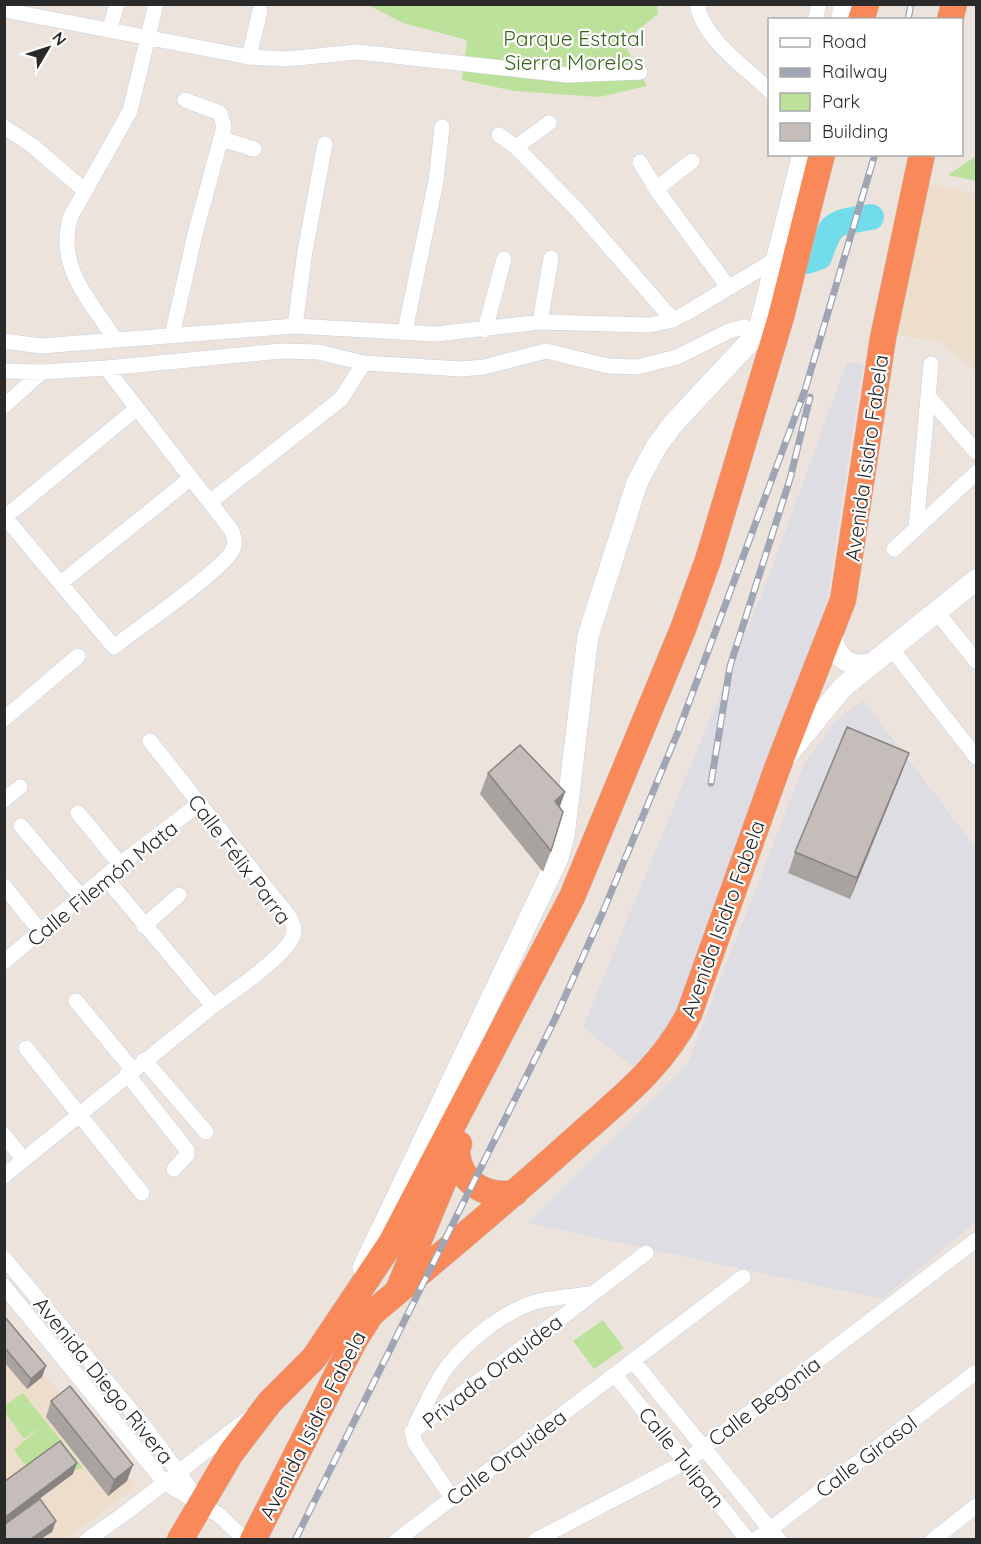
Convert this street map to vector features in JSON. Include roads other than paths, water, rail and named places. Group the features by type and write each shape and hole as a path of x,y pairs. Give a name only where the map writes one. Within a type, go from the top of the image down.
{"highway":[{"name":"Avenida Isidro Fabela","path":"180,1539 231,1453 270,1402 314,1358 339,1317 391,1243 495,1039 538,966 572,897 683,629 708,560 781,317 821,156"},
{"name":"Avenida Isidro Fabela","path":"253,1539 362,1325 641,1080 678,1035 699,990 778,766 833,631 847,585 883,338 922,156"},
{"path":"743,440 746,383 758,333"},
{"path":"273,1539 397,1292 457,1148 522,1008 538,966"},
{"path":"457,1148 459,1167 471,1183 494,1195 515,1193"}],"main road":[{"path":"339,1317 558,858 564,836 579,694 588,636 638,483 656,447 673,424 758,333 803,156"},
{"path":"778,766 825,707 871,664 976,580"},
{"path":"833,631 833,646 839,656 850,664 871,664"}],"street":[{"path":"110,28 117,4"},
{"path":"114,338 70,267 65,250 68,226 130,111 156,4"},
{"path":"697,4 700,20 705,26 768,89"},
{"path":"4,10 110,28 249,57 286,59 358,52 567,75 640,72"},
{"path":"249,57 260,10"},
{"path":"172,336 195,234 222,139 223,119 213,109 185,100"},
{"path":"516,147 549,123"},
{"path":"405,331 436,181 442,127"},
{"path":"4,128 33,146 85,191"},
{"path":"499,135 516,147 579,212 673,320"},
{"path":"222,139 254,149"},
{"path":"295,326 305,250 325,144"},
{"path":"656,189 692,161"},
{"path":"640,162 656,189 729,288"},
{"path":"540,322 551,258"},
{"path":"4,341 41,346 114,338 172,336 295,326 436,333 485,330 540,322 649,325 673,320 778,258"},
{"path":"485,330 504,259"},
{"path":"4,371 42,372 106,368 281,351 328,353 364,363 461,369 484,366 546,351 608,366 637,367 677,357 729,331 744,327 758,333"},
{"path":"210,502 341,399 364,363"},
{"path":"916,528 931,364"},
{"path":"106,368 210,502 235,540 233,550 214,570 114,647 62,582 5,517 136,409"},
{"path":"4,406 42,372"},
{"path":"928,396 976,452"},
{"path":"894,549 976,473"},
{"path":"62,582 191,478"},
{"path":"937,612 976,661"},
{"path":"891,648 976,757"},
{"path":"4,719 78,656"},
{"name":"Calle Félix Parra","path":"4,1176 134,1068 228,996 284,949 294,932 290,918 150,741"},
{"path":"4,800 20,787"},
{"name":"Calle Filemón Mata","path":"4,962 120,864 199,804"},
{"path":"78,813 120,864"},
{"path":"21,826 82,898"},
{"path":"105,877 213,1006"},
{"path":"4,886 41,932"},
{"path":"144,926 179,895"},
{"path":"75,1001 134,1068 206,1132"},
{"path":"26,1048 142,1194"},
{"path":"134,1068 187,1150 187,1155 174,1169"},
{"path":"4,1135 24,1160"},
{"name":"Calle Begonia","path":"536,1539 685,1462 976,1240"},
{"name":"Privada Orquídea","path":"412,1432 646,1253"},
{"name":"Avenida Diego Rivera","path":"4,1258 145,1427 201,1503"},
{"path":"615,1375 743,1277"},
{"name":"Avenida Diego Rivera","path":"4,1286 165,1483 219,1515 245,1539"},
{"name":"Privada Orquídea","path":"412,1432 446,1369 499,1321 543,1300 591,1294"},
{"name":"Calle Tulipan","path":"633,1361 775,1534"},
{"name":"Calle Girasol","path":"756,1539 775,1534 976,1372"},
{"name":"Calle Tulipan","path":"615,1375 748,1539"},
{"name":"Calle Orquidea","path":"397,1539 615,1375"},
{"path":"87,1539 180,1472 270,1402"},
{"path":"129,1439 145,1427"},
{"path":"412,1432 415,1443 452,1498"},
{"path":"933,1539 976,1506"}],"waterway":[{"path":"807,261 819,257 827,236 836,225 871,217"}],"railway":[{"path":"908,18 911,4"},
{"path":"295,1540 555,1019 602,914 678,732 805,390 874,156"},
{"path":"711,783 730,666 790,479 810,397"}],"park label":[{"name":"Parque Estatal Sierra Morelos","path":"574,50"}]}
